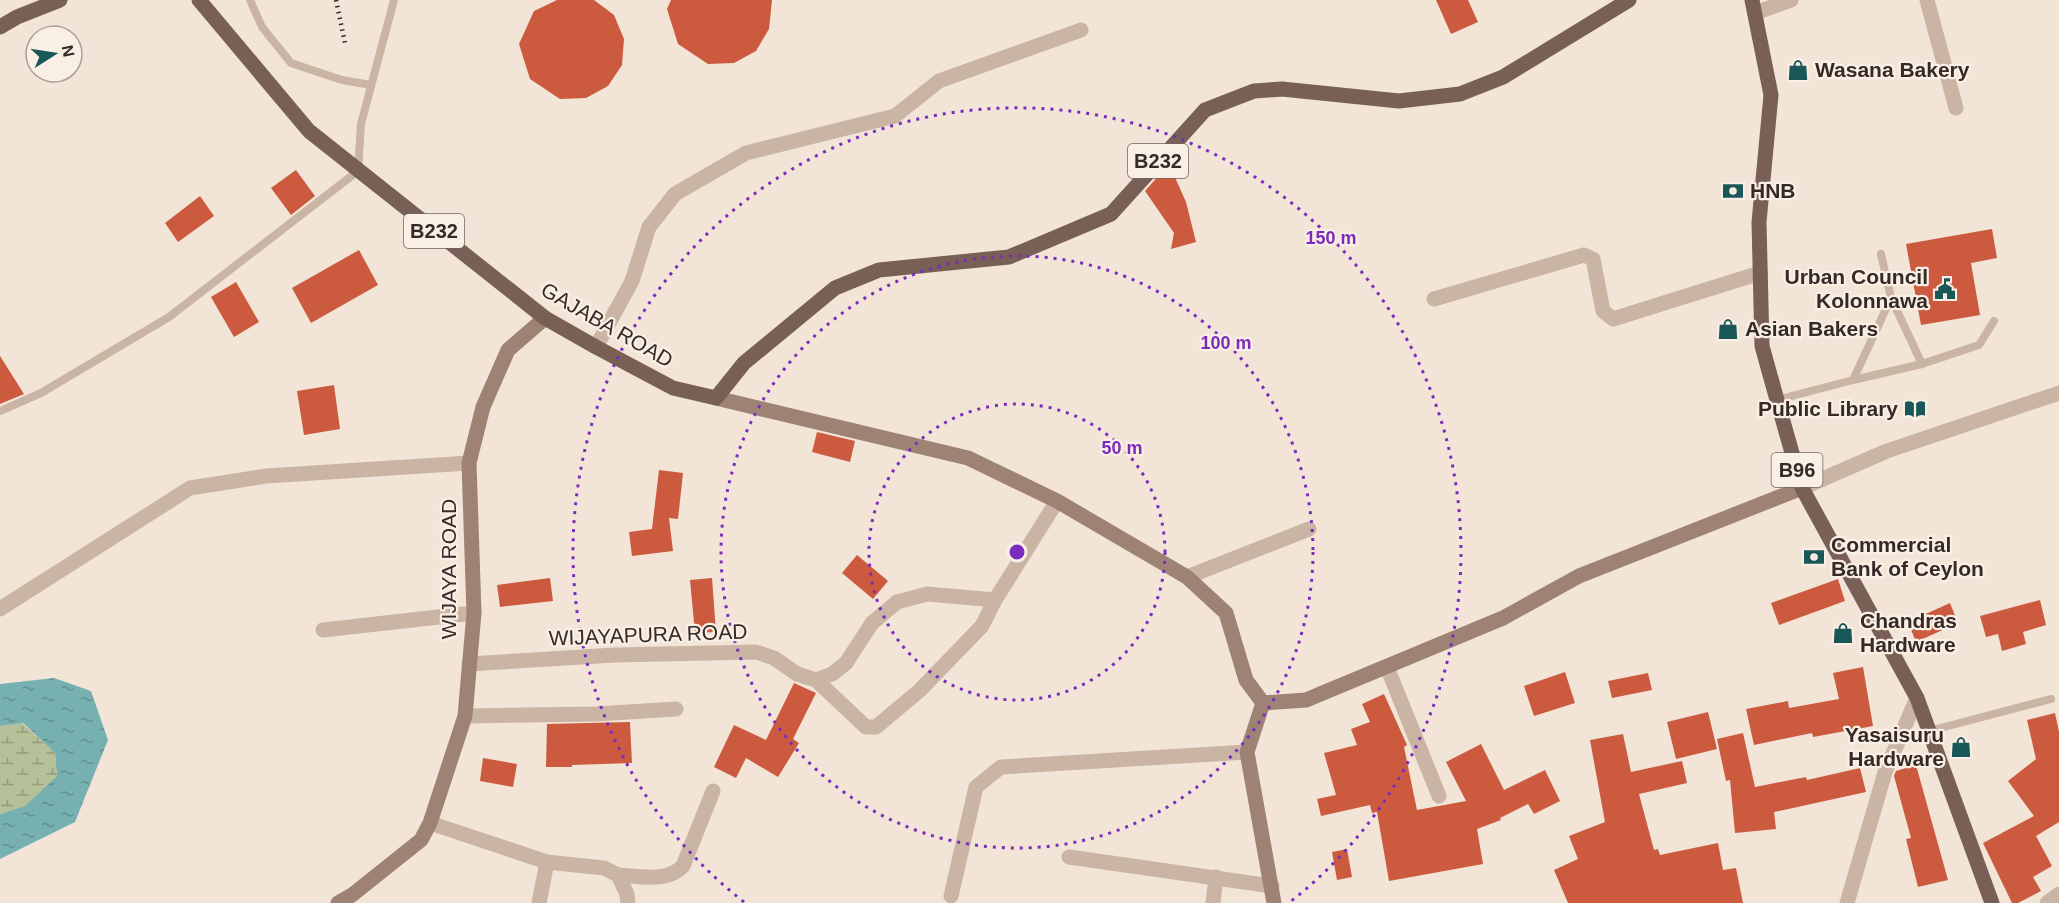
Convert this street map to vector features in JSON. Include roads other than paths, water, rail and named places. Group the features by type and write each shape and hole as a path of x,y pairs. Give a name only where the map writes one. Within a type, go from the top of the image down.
{"main road":[{"path":"0,27 17,17 60,0"},
{"name":"GAJABA ROAD","path":"199,0 309,130 545,318 673,388 716,398"},
{"name":"B232","path":"716,398 744,363 835,288 879,270 1009,257 1111,214 1205,110 1254,91 1282,89 1399,101 1460,94 1503,77 1629,0"},
{"name":"B96","path":"1754,7 1771,96 1759,222 1762,346 1776,400 1802,488 1917,698 1992,903"}],"street":[{"path":"1754,7 1791,0"},
{"path":"1927,0 1956,108"},
{"path":"596,347 632,281 649,227 675,194 746,153 895,116 939,81 1081,30"},
{"path":"1434,299 1584,255 1593,259 1603,311 1613,319 1760,273"},
{"name":"WIJAYA ROAD","path":"338,903 352,895 421,840 430,823 465,716 474,613 469,463 483,407 508,350 545,318"},
{"path":"1263,703 1306,700 1503,618 1579,576 1802,488 1887,451 2059,393"},
{"path":"716,398 968,458 1057,501 1187,576 1226,613 1246,680 1263,703"},
{"path":"0,609 190,488 266,476 469,463"},
{"path":"816,680 832,674 846,663 872,623 897,602 927,594 995,600 1057,501"},
{"path":"1187,576 1309,530"},
{"name":"WIJAYAPURA ROAD","path":"469,664 615,655 756,652 774,658 797,674 816,680 866,727 876,727 919,691 982,626 995,600"},
{"path":"323,630 474,613"},
{"path":"1387,667 1439,796"},
{"path":"1847,903 1885,772 1917,698"},
{"path":"1263,703 1247,752 1274,903"},
{"path":"465,716 596,714 676,709"},
{"path":"951,896 976,787 1001,767 1247,752"},
{"path":"430,823 547,862 604,868 618,875 665,877 676,873 683,866 713,791"},
{"path":"1069,856 1272,885"},
{"path":"539,903 547,862"},
{"path":"618,875 627,894 628,903"},
{"path":"1213,903 1216,877"},
{"path":"2047,903 2059,894"}],"lane":[{"path":"249,0 262,27 291,63 342,80 371,85"},
{"path":"0,411 41,393 168,317 358,171 361,124 394,0"},
{"path":"1881,254 1892,298 1922,364"},
{"path":"1853,380 1892,298"},
{"path":"1776,400 1922,364 1979,345 1994,321"},
{"path":"1929,731 2051,699"}],"water":[{"path":"54,678 91,691 108,740 75,822 0,859 0,814 25,806 57,776 55,753 23,723 0,726 0,684"}],"railway":[{"path":"336,0 345,43"}],"place":[{"name":"Wasana Bakery","path":"1798,70"},
{"name":"HNB","path":"1733,191"},
{"name":"Urban Council Kolonnawa","path":"1945,289"},
{"name":"Asian Bakers","path":"1728,329"},
{"name":"Public Library","path":"1915,409"},
{"name":"Commercial Bank of Ceylon","path":"1814,557"},
{"name":"Chandras Hardware","path":"1843,633"},
{"name":"Yasaisuru Hardware","path":"1961,747"}]}
